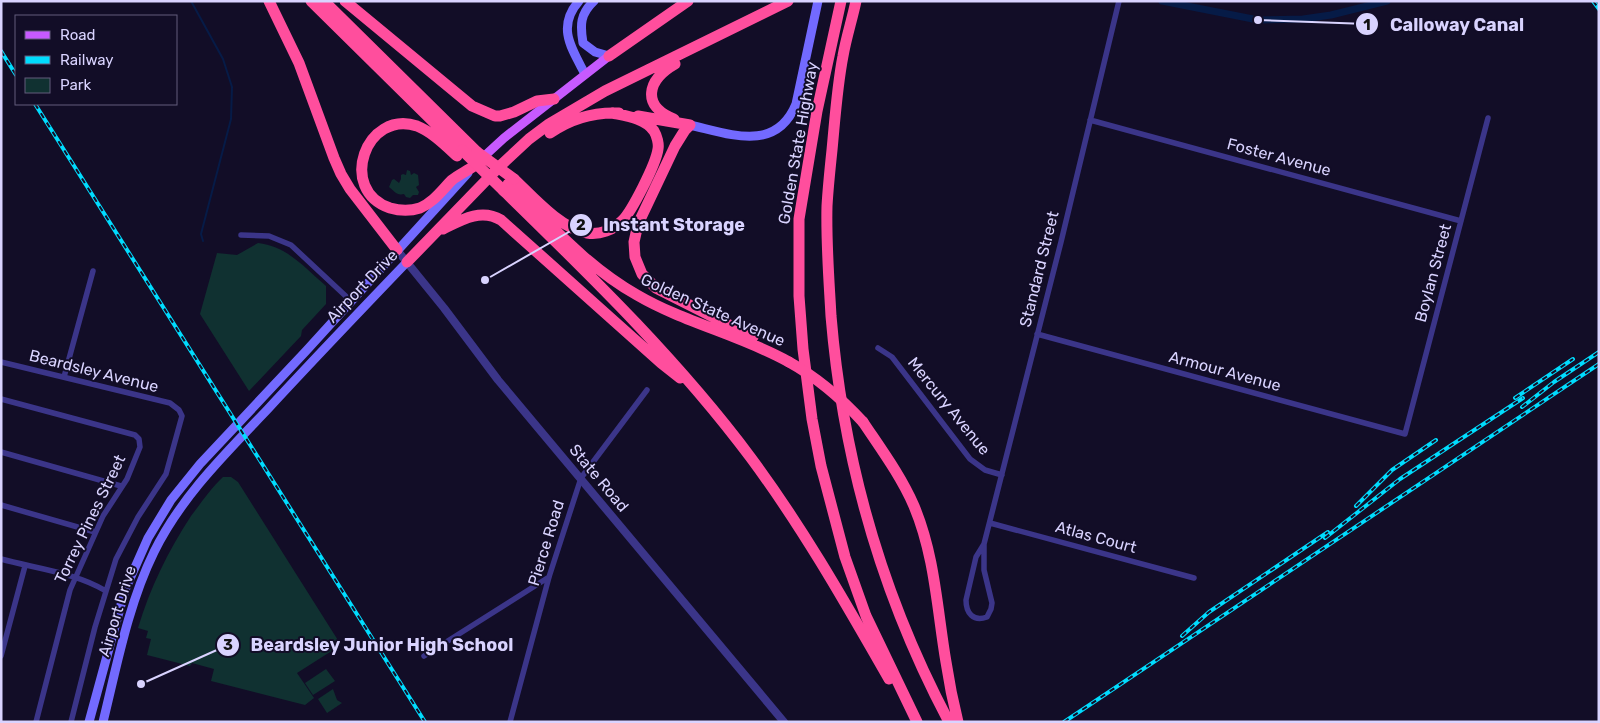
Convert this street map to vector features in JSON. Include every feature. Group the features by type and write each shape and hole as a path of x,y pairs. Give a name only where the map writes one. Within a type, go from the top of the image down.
{"highway":[{"path":"268,1 299,63 341,174 350,189 397,250"},
{"name":"Golden State Avenue","path":"311,1 462,150 506,184 584,257 624,288 662,308 790,361"},
{"name":"Golden State Avenue","path":"324,1 462,150 477,152 664,352 703,397 752,459 798,526 839,591 913,722"},
{"path":"345,1 472,106 495,116 500,116 514,112 537,101 554,99"},
{"name":"Airport Drive","path":"609,56 688,1"},
{"name":"Airport Drive","path":"407,262 494,171 529,139 549,124 605,91 788,1"},
{"name":"Golden State Highway","path":"841,1 817,111 799,219 799,296 803,349 812,419 821,466 845,557 866,616 917,722"},
{"name":"Golden State Highway","path":"856,1 843,56 837,96 827,204 827,266 836,371 850,455 872,538 897,611 932,690 950,722"},
{"path":"690,125 667,116 658,109 651,100 655,82 667,69 726,32"},
{"path":"506,184 570,227 591,234 612,228 623,220 632,208 658,150 656,137 650,127 634,118 612,113"},
{"path":"520,147 578,118 596,114 631,114 690,125"},
{"path":"462,150 436,138 423,129 409,124 385,129 370,142 362,160 362,174 366,187 376,199 389,207 405,210 420,208 437,196 453,179 474,166"},
{"path":"690,125 675,146 636,229 634,250 638,265 646,279 656,288 765,343 842,400 863,422 899,475 914,506 926,538 935,580 946,662 958,722"},
{"path":"437,232 476,215 485,214 501,220 661,363 703,397"}],"main road":[{"path":"579,1 569,18 567,34 570,46 585,74"},
{"path":"594,1 582,19 580,27 583,43 595,52 609,56"},
{"path":"690,125 749,137 766,135 781,127 793,113 796,104 818,1"},
{"name":"Airport Drive","path":"89,722 125,590 143,548 162,513 181,486 474,166 494,146 609,56"},
{"name":"Airport Drive","path":"103,722 136,595 155,550 177,514 211,470 407,262"}],"street":[{"name":"Standard Street","path":"984,544 976,557 966,600 968,612 971,616 979,619 987,617 991,609 984,570 984,544 1119,1"},
{"name":"Boylan Street","path":"1405,434 1488,118"},
{"name":"Foster Avenue","path":"1090,120 1461,221"},
{"path":"241,235 269,236 291,245 351,301"},
{"name":"State Road","path":"397,250 444,308 498,380 784,722"},
{"path":"64,378 92,271"},
{"name":"Armour Avenue","path":"1037,334 1405,434"},
{"name":"Mercury Avenue","path":"878,348 892,357 970,459 985,470 1002,475"},
{"name":"Beardsley Avenue","path":"1,362 170,403 179,410 182,416 166,474 125,541 116,560 106,591"},
{"name":"Pierce Road","path":"510,722 549,577 581,478 647,390"},
{"name":"Torrey Pines Street","path":"1,399 135,435 139,439 140,447 126,478 96,532 70,590 36,722"},
{"path":"1,452 121,486"},
{"path":"1,505 96,532"},
{"name":"Atlas Court","path":"990,522 1194,578"},
{"path":"1,559 75,578 98,586 106,591 71,722"},
{"path":"1,656 25,566"},
{"path":"424,656 549,577"}],"green space":[{"path":"407,170 410,171 411,175 414,173 418,175 419,185 416,187 419,192 418,195 413,195 410,198 404,194 397,194 389,187 394,179 399,183 401,175 406,175"},
{"path":"258,243 278,248 311,272 326,286 326,304 302,330 301,336 249,391 200,314 217,253 237,255"},
{"path":"223,477 231,477 238,482 341,645 297,673 314,698 305,705 211,681 214,669 192,663 190,666 147,655 151,639 146,638 148,631 138,628 154,584 167,556 191,516"},
{"path":"326,669 335,681 313,695 305,683"},
{"path":"333,689 337,700 342,703 327,713 318,699"}],"waterway":[{"path":"191,1 223,59 232,87 231,119 201,234 203,241"},
{"path":"1162,1 1258,20 1303,19 1331,15 1387,1"}],"railway":[{"path":"1593,1 1599,9"},
{"path":"1,51 15,73"},
{"path":"36,105 425,722"},
{"path":"1522,407 1554,382 1599,352"},
{"path":"1515,398 1573,359"},
{"path":"1064,722 1599,364"},
{"path":"1325,538 1400,479 1523,398"},
{"path":"1356,506 1392,470 1436,440"},
{"path":"1182,636 1209,612 1328,532"}],"place":[{"name":"Calloway Canal","path":"1258,20"},
{"name":"Instant Storage","path":"485,280"},
{"name":"Beardsley Junior High School","path":"141,684"}]}
